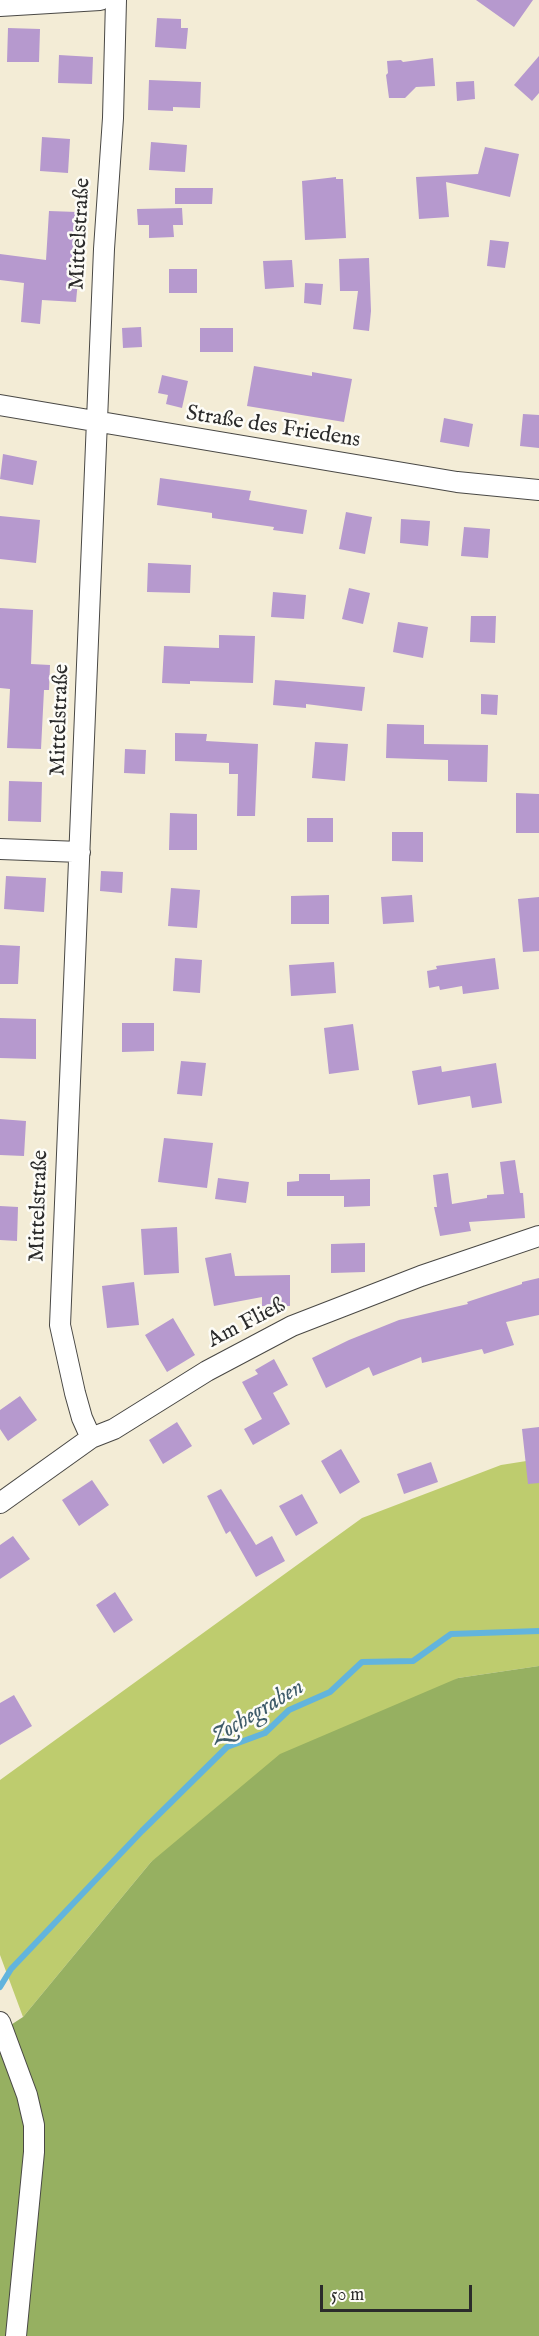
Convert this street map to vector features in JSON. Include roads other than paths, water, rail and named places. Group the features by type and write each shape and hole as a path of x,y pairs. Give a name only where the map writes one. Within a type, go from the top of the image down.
{"street":[{"path":"0,6 100,0"},
{"name":"Mittelstraße","path":"91,1438 75,1393 60,1325 104,249 113,118 116,0"},
{"name":"Straße des Friedens","path":"0,405 457,482 539,490"},
{"path":"0,849 80,852"},
{"name":"Am Fließ","path":"0,1503 91,1438 114,1429 198,1377 292,1326 421,1276 539,1236"},
{"path":"1,2025 27,2094 34,2124 34,2152 16,2336"}],"waterway":[{"name":"Zochegraben","path":"0,1987 11,1969 142,1831 227,1747 265,1733 289,1710 330,1692 362,1662 413,1661 451,1634 539,1631"}]}
